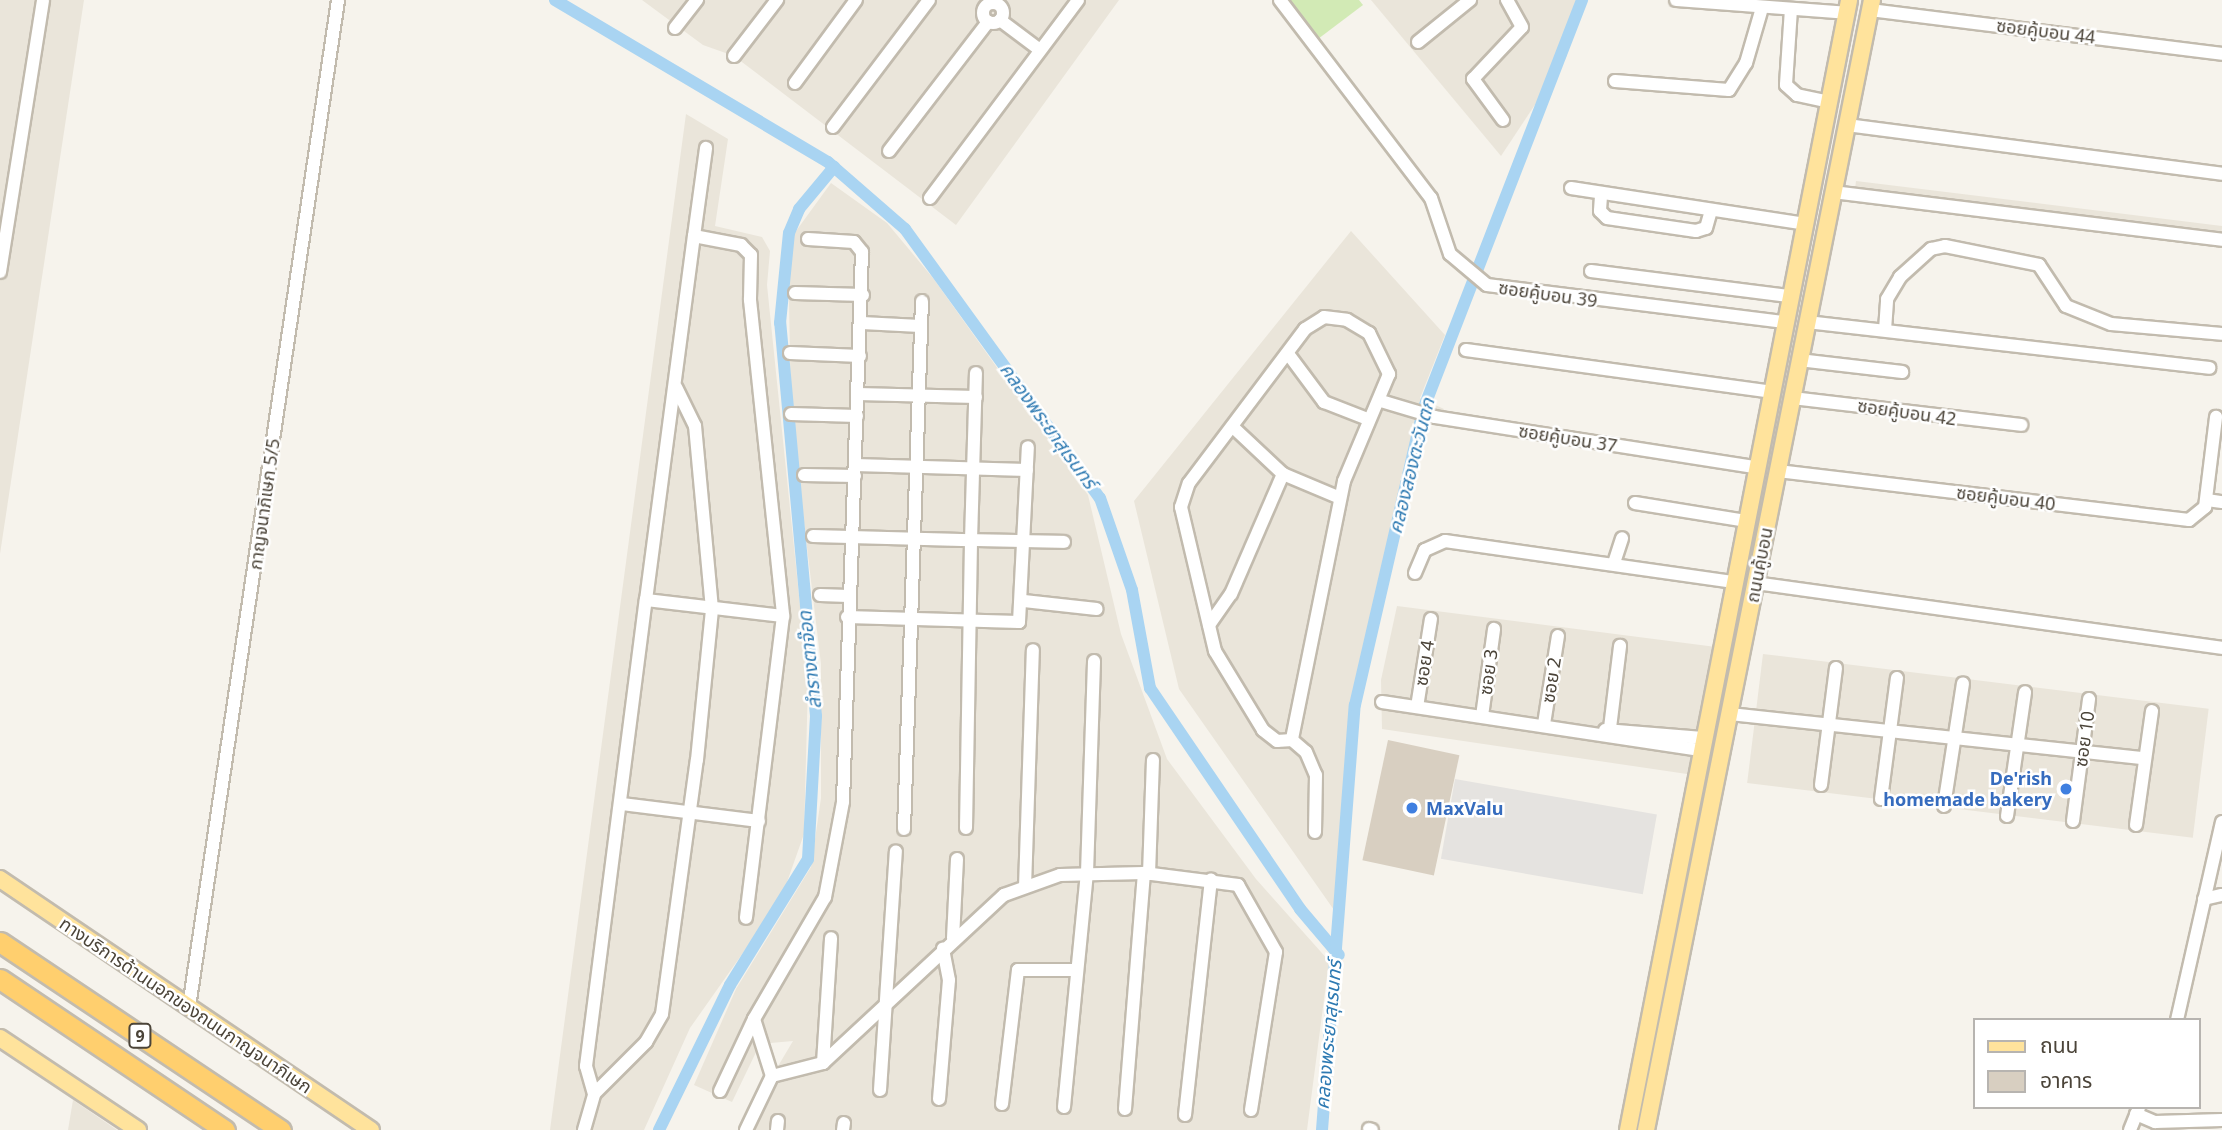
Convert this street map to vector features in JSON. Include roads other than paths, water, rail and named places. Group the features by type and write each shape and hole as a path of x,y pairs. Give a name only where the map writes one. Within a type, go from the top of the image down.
{"highway":[{"name":"9","path":"0,942 281,1130"},
{"name":"9","path":"0,979 225,1130"}],"main road":[{"name":"ถนนคู้บอน","path":"1646,1130 1871,5"},
{"name":"ถนนคู้บอน","path":"1628,1130 1848,7"},
{"name":"ทางบริการด้านนอกของถนนกาญจนาภิเษก","path":"0,879 371,1130"},
{"path":"0,1038 137,1130"},
{"path":"1645,1038 1663,1042"}],"street":[{"path":"0,272 43,0"},
{"name":"กาญจนาภิเษก 5/5","path":"189,1007 338,0"},
{"path":"675,28 697,0"},
{"path":"734,56 777,0"},
{"path":"795,83 856,0"},
{"path":"833,127 929,0"},
{"path":"930,198 1078,0"},
{"name":"ซอยคู้บอน 39","path":"1280,0 1431,198 1442,241 1463,269 1487,285 1785,322"},
{"path":"1418,42 1470,0"},
{"path":"1503,120 1473,79 1522,27 1507,0"},
{"path":"1676,0 1762,8 1848,7"},
{"path":"889,151 994,21 1001,3 980,4"},
{"path":"980,4 994,21 1040,50"},
{"name":"ซอยคู้บอน 44","path":"1871,5 2222,54"},
{"path":"1615,81 1729,90 1746,63 1762,8"},
{"path":"1791,9 1786,85 1797,95 1829,102"},
{"path":"1847,125 2222,174"},
{"path":"594,1094 586,1066 706,148"},
{"path":"1571,188 1601,195 1805,224"},
{"path":"1833,192 2222,240"},
{"path":"1601,195 1600,211 1607,218 1696,231 1706,228 1711,211"},
{"path":"694,236 741,245 751,256 750,300 783,616 746,918"},
{"path":"720,1091 754,1019 816,915 835,869 843,802 847,617 863,295 861,247 808,239"},
{"path":"1885,330 1887,299 1900,277 1931,249 1945,246 2039,265 2066,306 2110,324 2222,334"},
{"path":"1591,271 1790,296"},
{"path":"795,293 863,295"},
{"path":"904,829 922,301"},
{"path":"1292,740 1340,498 1365,418 1381,401 1388,363 1361,326 1324,317 1305,329 1290,355 1189,483 1181,507 1209,625 1222,666 1263,730 1277,741 1292,740 1306,752 1316,775 1315,832"},
{"path":"1807,322 2209,368"},
{"path":"862,323 920,326"},
{"path":"1466,349 1771,392"},
{"path":"790,353 860,356"},
{"path":"1290,355 1324,402 1365,418"},
{"path":"1799,360 1902,372"},
{"path":"966,828 976,373"},
{"path":"584,1130 594,1094 646,1042 662,1014 688,811 712,609 695,426 676,387"},
{"path":"858,394 976,397"},
{"name":"ซอยคู้บอน 42","path":"1792,398 2021,425"},
{"name":"ซอยคู้บอน 37","path":"1381,401 1435,417 1756,467"},
{"path":"791,414 857,416"},
{"path":"2216,417 2207,500 2222,502"},
{"path":"1234,428 1283,474 1340,498"},
{"path":"847,617 1016,624 1024,601 1028,447"},
{"path":"804,475 916,468 1027,470"},
{"name":"ซอยคู้บอน 40","path":"1778,471 2189,520 2202,513 2207,500"},
{"path":"1209,625 1231,594 1283,474"},
{"path":"1635,503 1746,521"},
{"path":"813,536 1065,542"},
{"path":"1614,563 1622,538"},
{"path":"1415,573 1437,541 1614,563 1734,582"},
{"path":"1755,583 2222,648"},
{"path":"820,595 848,596"},
{"path":"646,600 783,616"},
{"path":"1024,601 1097,609"},
{"name":"ซอย 4","path":"1417,707 1431,619"},
{"name":"ซอย 3","path":"1482,716 1494,629"},
{"name":"ซอย 2","path":"1544,724 1558,636"},
{"path":"1606,732 1620,646"},
{"path":"1025,887 1033,650"},
{"path":"1065,1107 1087,873 1094,661"},
{"path":"1821,785 1836,668"},
{"path":"1881,799 1897,678"},
{"path":"1944,806 1963,684"},
{"path":"2007,816 2025,692"},
{"name":"ซอย 10","path":"2073,821 2090,699"},
{"path":"1382,702 1702,744"},
{"path":"2136,825 2152,711"},
{"path":"1730,714 2144,758"},
{"path":"1125,1109 1146,874 1153,760"},
{"path":"622,804 758,821"},
{"path":"2177,1018 2222,822"},
{"path":"880,1090 896,852"},
{"path":"953,938 957,859"},
{"path":"772,1076 823,1063 953,938 1004,895 1025,887 1087,873 1146,874 1211,879 1240,887 1276,952 1251,1110"},
{"path":"1185,1115 1211,879"},
{"path":"2204,899 2222,895"},
{"path":"823,1063 831,938"},
{"path":"939,1099 949,979 943,949"},
{"path":"1002,1104 1018,970 1076,970"},
{"path":"746,1130 772,1076 754,1019"},
{"path":"2130,1130 2138,1110 2155,1122 2222,1120"}],"waterway":[{"name":"คลองพระยาสุเรนทร์","path":"555,0 828,162 905,229 1100,498 1132,590 1150,688 1300,909 1339,955"},
{"name":"คลองสองตะวันตก","path":"1322,1130 1355,705 1423,410 1582,0"},
{"name":"ลำรางตาจ๊อด","path":"659,1130 730,985 808,859 816,716 780,323 789,233 799,209 834,167"}],"place":[{"name":"De'rish homemade bakery","path":"2066,789"},
{"name":"MaxValu","path":"1412,808"}]}
